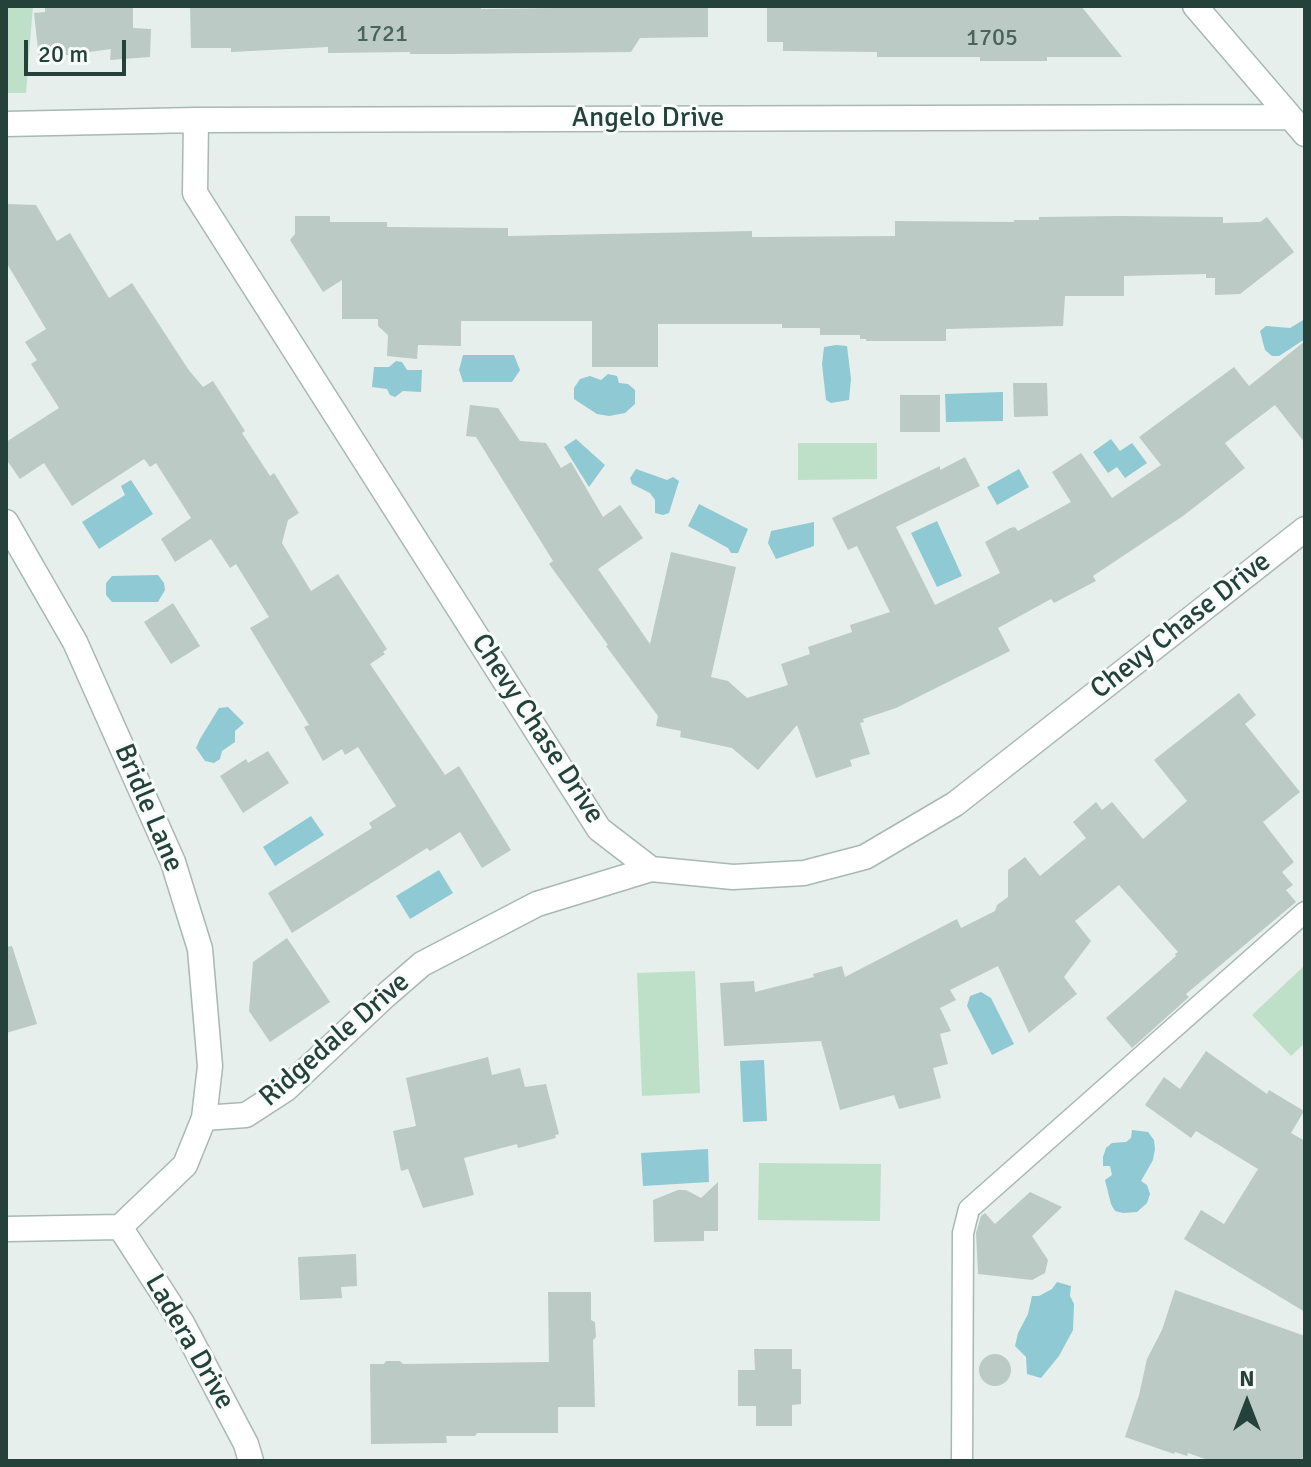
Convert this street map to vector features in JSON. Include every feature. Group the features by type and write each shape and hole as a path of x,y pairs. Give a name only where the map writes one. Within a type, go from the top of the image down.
{"street":[{"path":"1195,6 1298,125"},
{"name":"Angelo Drive","path":"6,124 196,120 1298,125"},
{"name":"Chevy Chase Drive","path":"196,120 195,193 599,829 651,869 733,877 790,874 865,857 955,804 1305,529"},
{"name":"Bridle Lane","path":"6,522 75,642 173,862 200,949 210,1066 204,1118"},
{"name":"Ridgedale Drive","path":"204,1118 246,1115 286,1089 422,964 537,904 651,869"},
{"path":"6,1229 120,1227 185,1165 204,1118"},
{"name":"Ladera Drive","path":"120,1227 182,1323 246,1444 251,1461"}],"lane":[{"path":"962,1461 963,1233 969,1209 1305,912"}],"green space":[{"path":"6,6 33,6 26,93 6,93"},
{"path":"798,443 877,443 877,479 798,480"},
{"path":"1305,965 1305,1043 1291,1056 1252,1015"},
{"path":"695,971 700,1093 642,1096 637,973"},
{"path":"759,1163 881,1164 880,1221 758,1220"}],"water":[{"path":"1305,319 1305,339 1279,356 1272,356 1265,350 1260,331 1266,326 1290,328"},
{"path":"847,346 851,379 849,400 831,403 826,400 822,364 824,347"},
{"path":"463,355 514,355 520,370 512,382 463,382 459,370"},
{"path":"396,361 402,362 407,370 422,370 421,392 403,391 395,397 387,389 372,387 374,367 389,367"},
{"path":"608,374 617,376 619,383 628,384 635,390 635,404 625,413 609,416 597,414 574,399 574,388 580,379 590,376 601,380"},
{"path":"1003,392 1003,421 946,422 945,394"},
{"path":"576,439 605,465 589,487 564,447"},
{"path":"1111,439 1120,451 1132,443 1147,463 1125,478 1117,467 1108,473 1093,452"},
{"path":"636,469 679,481 669,513 655,513 655,500 650,493 632,484 630,478"},
{"path":"1019,469 1029,487 997,505 987,487"},
{"path":"131,480 153,514 99,549 82,522 125,495 121,486"},
{"path":"699,504 748,529 738,553 731,553 728,548 688,526"},
{"path":"937,521 962,576 937,587 911,533"},
{"path":"814,522 814,546 776,559 768,543 771,531"},
{"path":"158,575 165,590 158,602 112,602 106,595 106,583 112,576"},
{"path":"228,707 244,723 235,731 235,742 222,751 220,759 214,763 205,761 196,748 219,708"},
{"path":"311,816 324,835 275,866 263,847"},
{"path":"439,870 453,893 410,919 396,896"},
{"path":"981,992 991,998 1014,1044 992,1055 967,1006 970,996"},
{"path":"764,1060 767,1121 743,1122 740,1061"},
{"path":"1132,1130 1148,1132 1154,1140 1155,1149 1153,1160 1141,1181 1147,1185 1150,1194 1147,1203 1137,1212 1123,1213 1115,1211 1111,1204 1105,1180 1112,1175 1110,1166 1103,1166 1103,1157 1112,1143 1126,1142 1131,1138"},
{"path":"708,1149 709,1182 643,1186 641,1153"},
{"path":"1057,1282 1071,1286 1073,1330 1059,1356 1041,1378 1027,1374 1026,1357 1015,1346 1032,1296 1052,1289"}],"building":[{"path":"45,6 133,6 133,28 151,29 150,57 110,60 111,49 39,59 34,13 45,12"},
{"path":"190,6 481,6 481,9 708,6 708,37 640,38 631,52 328,53 328,47 231,52 231,48 191,48"},
{"path":"767,6 1081,6 1122,57 980,61 980,57 877,57 877,52 783,51 783,42 767,42"},
{"path":"6,204 36,205 57,241 70,233 109,298 132,283 188,369 203,387 213,381 270,476 274,473 299,513 288,520 282,543 311,591 338,574 387,649 383,652 385,654 370,664 445,775 459,766 511,850 482,868 460,832 430,851 427,848 292,933 268,893 372,828 369,823 396,806 358,747 345,755 342,749 323,761 304,727 309,725 250,628 269,617 236,564 230,568 211,539 175,562 161,539 191,518 156,463 150,467 144,459 72,506 44,463 20,479 6,459 6,442 59,408 31,364 37,360 25,342 46,329 6,262"},
{"path":"295,216 330,216 330,222 387,222 387,227 508,228 508,236 752,231 752,237 895,236 895,221 1014,222 1039,220 1039,217 1120,216 1223,217 1223,223 1260,222 1267,217 1294,252 1240,294 1215,295 1215,278 1206,278 1206,274 1124,276 1124,296 1065,296 1063,326 946,329 946,341 866,341 860,339 860,335 820,335 820,328 782,328 782,324 658,324 658,367 592,367 592,321 461,321 461,346 418,345 417,359 387,356 388,335 378,326 378,319 342,319 342,280 323,292 290,240 295,234"},
{"path":"1305,341 1305,443 1275,405 1225,443 1245,468 1183,516 1093,576 1096,581 1054,603 1051,599 998,628 1010,651 896,708 863,719 864,722 860,723 870,754 850,760 852,766 816,778 797,725 758,770 732,748 680,737 681,731 656,726 658,716 549,564 553,561 476,437 466,436 470,405 498,408 520,441 546,443 561,468 571,462 603,517 620,505 643,538 598,569 650,644 671,552 736,567 711,677 728,681 747,698 788,685 781,664 810,654 808,647 852,632 850,625 890,612 857,546 848,550 832,518 965,457 980,486 896,527 935,605 1000,573 985,542 1010,528 1015,527 1018,531 1071,502 1052,472 1081,453 1112,498 1161,465 1139,437 1234,367 1249,386"},
{"path":"1013,383 1047,383 1048,416 1014,417"},
{"path":"900,395 940,395 940,432 900,432"},
{"path":"173,603 200,646 171,664 144,622"},
{"path":"1239,693 1256,715 1245,724 1300,792 1263,822 1294,862 1282,872 1293,885 1286,890 1296,902 1186,994 1189,997 1132,1048 1106,1018 1178,952 1119,885 1075,921 1091,941 1064,977 1077,994 1029,1033 998,966 950,990 956,1000 940,1008 951,1031 940,1034 948,1064 933,1068 941,1098 899,1109 894,1095 840,1110 821,1041 724,1046 720,983 754,981 755,992 814,977 813,974 842,966 845,977 957,919 961,928 995,911 997,905 1008,897 1008,870 1025,857 1040,876 1086,838 1073,822 1096,802 1102,810 1112,802 1143,839 1187,801 1154,760"},
{"path":"268,751 289,783 243,813 220,776 246,759 248,763"},
{"path":"287,938 330,1002 270,1042 249,1011 253,962"},
{"path":"12,946 37,1024 6,1033 6,947"},
{"path":"1206,1051 1267,1094 1269,1090 1304,1111 1291,1133 1305,1141 1305,1312 1184,1239 1201,1210 1224,1224 1258,1169 1196,1131 1191,1138 1145,1105 1164,1077 1180,1089"},
{"path":"488,1057 492,1075 520,1068 525,1087 546,1084 559,1134 555,1135 556,1138 518,1148 517,1144 464,1158 474,1195 423,1208 408,1169 401,1171 393,1131 416,1126 406,1078"},
{"path":"718,1182 718,1231 704,1231 704,1241 654,1242 653,1200 678,1190 686,1190 701,1198"},
{"path":"1030,1192 1062,1207 1032,1236 1048,1260 1045,1273 1032,1280 978,1274 976,1233 981,1216 985,1213 995,1224"},
{"path":"356,1254 357,1286 341,1287 342,1298 300,1300 298,1257"},
{"path":"1175,1290 1305,1336 1305,1461 1211,1461 1188,1453 1187,1456 1174,1454 1125,1437 1147,1359 1162,1330"},
{"path":"548,1292 591,1292 591,1320 595,1322 596,1337 593,1340 595,1407 558,1407 558,1433 477,1433 475,1436 446,1436 447,1443 371,1444 370,1364 384,1364 386,1361 400,1361 403,1364 549,1362"},
{"path":"754,1349 792,1349 792,1369 801,1369 801,1404 792,1405 792,1426 756,1426 756,1406 738,1406 738,1370 755,1370"},
{"path":"995,1354 1006,1359 1011,1370 1006,1381 995,1386 984,1381 979,1370 984,1359"}]}
